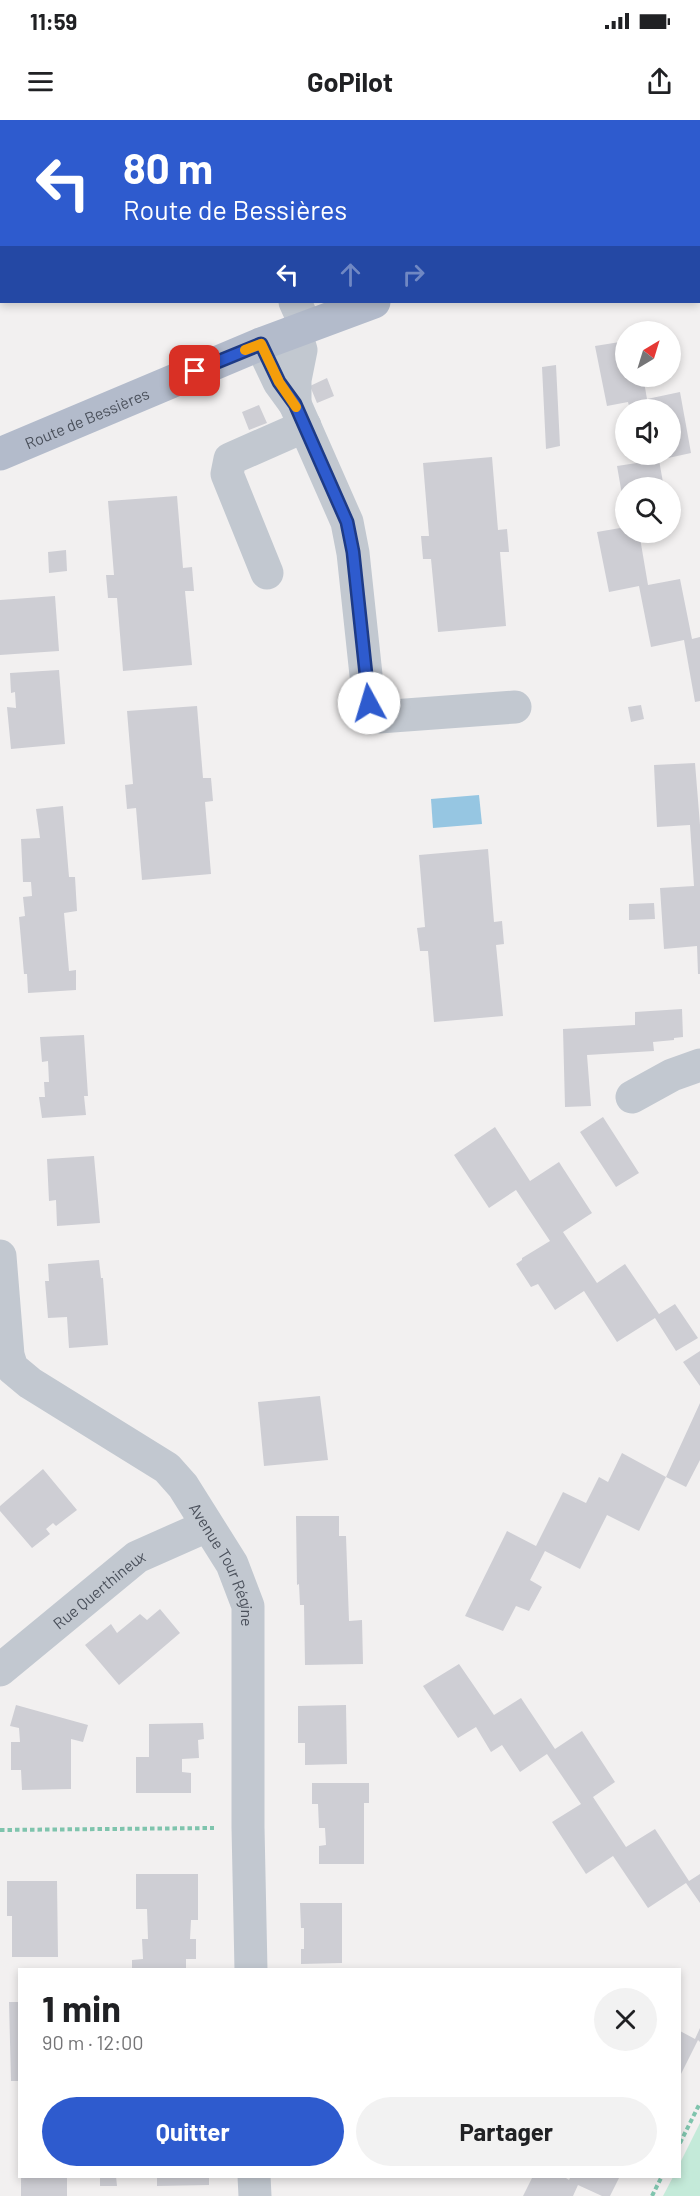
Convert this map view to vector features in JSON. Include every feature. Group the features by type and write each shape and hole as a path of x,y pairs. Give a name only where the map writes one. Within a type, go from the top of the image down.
{"main road":[{"name":"Route de Bessières","path":"0,454 261,344 298,319 370,303"}],"street":[{"path":"298,319 301,350 295,380 300,415"},
{"path":"261,344 279,382 300,415 347,522 353,552 369,703 379,717 515,707"},
{"path":"267,573 227,474 230,459 300,415"},
{"path":"632,1097 672,1075 700,1065"},
{"name":"Avenue Tour Régine","path":"0,1256 4,1355 12,1368 30,1383 167,1468 183,1486 232,1564 248,1606 248,1827 251,1968"},
{"name":"Rue Querthineux","path":"0,1670 136,1557 207,1526"},
{"path":"255,2178 255,2196"}],"path":[{"path":"0,1830 248,1827"},
{"path":"681,2141 700,2103"},
{"path":"652,2196 661,2178"}],"green space":[{"path":"700,2123 700,2196 663,2196 672,2178 681,2178 681,2161"}],"water":[{"path":"479,795 482,824 433,828 431,799"}],"building":[{"path":"615,343 615,387 645,387 647,399 615,399 615,404 607,406 595,346"},
{"path":"556,365 560,446 546,449 542,367"},
{"path":"327,378 334,396 317,403 310,386"},
{"path":"680,392 691,453 681,455 681,399 647,399"},
{"path":"259,405 267,423 249,430 242,412"},
{"path":"492,457 498,530 507,529 509,552 500,552 506,626 438,632 431,559 423,559 421,536 429,536 423,463"},
{"path":"660,465 662,477 619,477 617,466"},
{"path":"177,496 183,568 192,567 194,591 185,591 192,665 123,671 117,598 108,598 106,575 114,575 108,501"},
{"path":"615,529 615,543 641,543 648,585 680,579 692,639 700,637 700,701 695,702 684,640 651,647 639,586 609,592 597,532"},
{"path":"66,550 67,571 49,573 48,552"},
{"path":"55,596 59,651 0,655 0,600"},
{"path":"59,670 65,744 11,749 7,707 16,708 15,692 11,693 10,673"},
{"path":"641,705 644,719 631,722 628,707"},
{"path":"197,706 203,778 211,778 213,801 205,802 211,874 142,880 136,808 127,809 125,785 133,784 127,711"},
{"path":"695,763 700,825 700,974 698,974 697,946 664,949 660,888 694,886 690,825 657,827 654,765"},
{"path":"63,806 69,877 75,877 77,911 64,913 69,971 76,970 76,990 28,993 19,917 25,916 23,897 32,896 31,882 23,882 21,839 40,838 36,809"},
{"path":"488,849 494,922 502,921 504,944 496,945 503,1016 434,1022 428,951 420,951 417,928 425,927 419,855"},
{"path":"654,903 655,919 629,920 629,904"},
{"path":"682,1009 683,1037 653,1042 654,1051 587,1055 591,1106 565,1107 563,1029 635,1025 635,1012"},
{"path":"84,1035 88,1096 84,1096 86,1115 42,1118 39,1097 45,1097 44,1082 49,1082 48,1061 42,1062 40,1037"},
{"path":"603,1117 639,1173 616,1187 580,1132"},
{"path":"495,1127 530,1181 559,1162 592,1213 563,1232 597,1283 625,1264 659,1314 675,1304 698,1338 676,1351 655,1318 617,1342 584,1291 555,1310 538,1284 531,1287 516,1264 550,1241 516,1190 489,1208 454,1155"},
{"path":"94,1156 100,1223 57,1226 56,1200 49,1201 47,1159"},
{"path":"99,1260 101,1278 103,1278 108,1345 69,1348 67,1317 48,1318 45,1281 49,1281 48,1264"},
{"path":"700,1351 700,1386 683,1362"},
{"path":"320,1396 328,1460 264,1466 258,1402"},
{"path":"700,1403 700,1460 686,1487 666,1477"},
{"path":"622,1453 666,1477 639,1531 607,1515 580,1569 545,1551 530,1580 542,1587 529,1611 516,1606 503,1631 465,1616 507,1531 536,1546 563,1492 586,1503 599,1477 608,1482"},
{"path":"43,1469 77,1510 56,1526 53,1523 46,1529 50,1534 32,1548 0,1511 0,1506"},
{"path":"296,1516 339,1516 339,1536 346,1536 349,1621 362,1620 363,1664 305,1665 304,1605 300,1605 299,1584 297,1585"},
{"path":"160,1609 180,1633 119,1685 85,1645 111,1624 117,1633 140,1614 147,1620"},
{"path":"459,1664 494,1715 521,1698 555,1749 582,1731 615,1782 593,1797 626,1847 655,1829 689,1881 700,1874 700,1903 686,1883 648,1908 613,1856 586,1874 552,1822 581,1804 547,1754 520,1772 502,1745 491,1752 476,1727 458,1738 423,1686"},
{"path":"16,1705 88,1725 83,1742 71,1739 71,1789 22,1790 21,1770 11,1770 11,1742 20,1742 19,1728 10,1726"},
{"path":"346,1705 347,1764 305,1765 305,1743 298,1743 298,1706"},
{"path":"203,1723 204,1739 198,1740 199,1758 182,1759 182,1772 191,1773 191,1793 136,1793 136,1757 149,1757 149,1724"},
{"path":"312,1783 369,1783 369,1803 364,1803 364,1864 319,1864 319,1846 326,1845 325,1828 319,1828 318,1804 312,1804"},
{"path":"136,1874 198,1874 198,1920 191,1920 190,1939 196,1939 196,1959 186,1959 186,1968 132,1968 132,1960 143,1959 142,1939 148,1939 147,1909 136,1909"},
{"path":"7,1881 57,1881 58,1957 12,1957 12,1916 7,1916"},
{"path":"300,1903 342,1903 342,1963 301,1964 304,1928 301,1928"},
{"path":"9,2002 18,2002 18,2081 11,2081"},
{"path":"700,2028 700,2042 698,2040 681,2074 681,2032 695,2039"},
{"path":"21,2178 67,2178 67,2196 21,2196"},
{"path":"100,2178 116,2178 117,2186 100,2186"},
{"path":"157,2178 209,2178 209,2185 157,2186"},
{"path":"532,2178 566,2178 569,2180 570,2178 619,2178 610,2196 602,2196 578,2185 573,2196 523,2196"}],"slow traffic":[{"path":"245,350 261,344 279,382 296,407"}],"route":[{"path":"195,371 261,344 279,382 295,404 347,522 353,552 369,703"}]}
